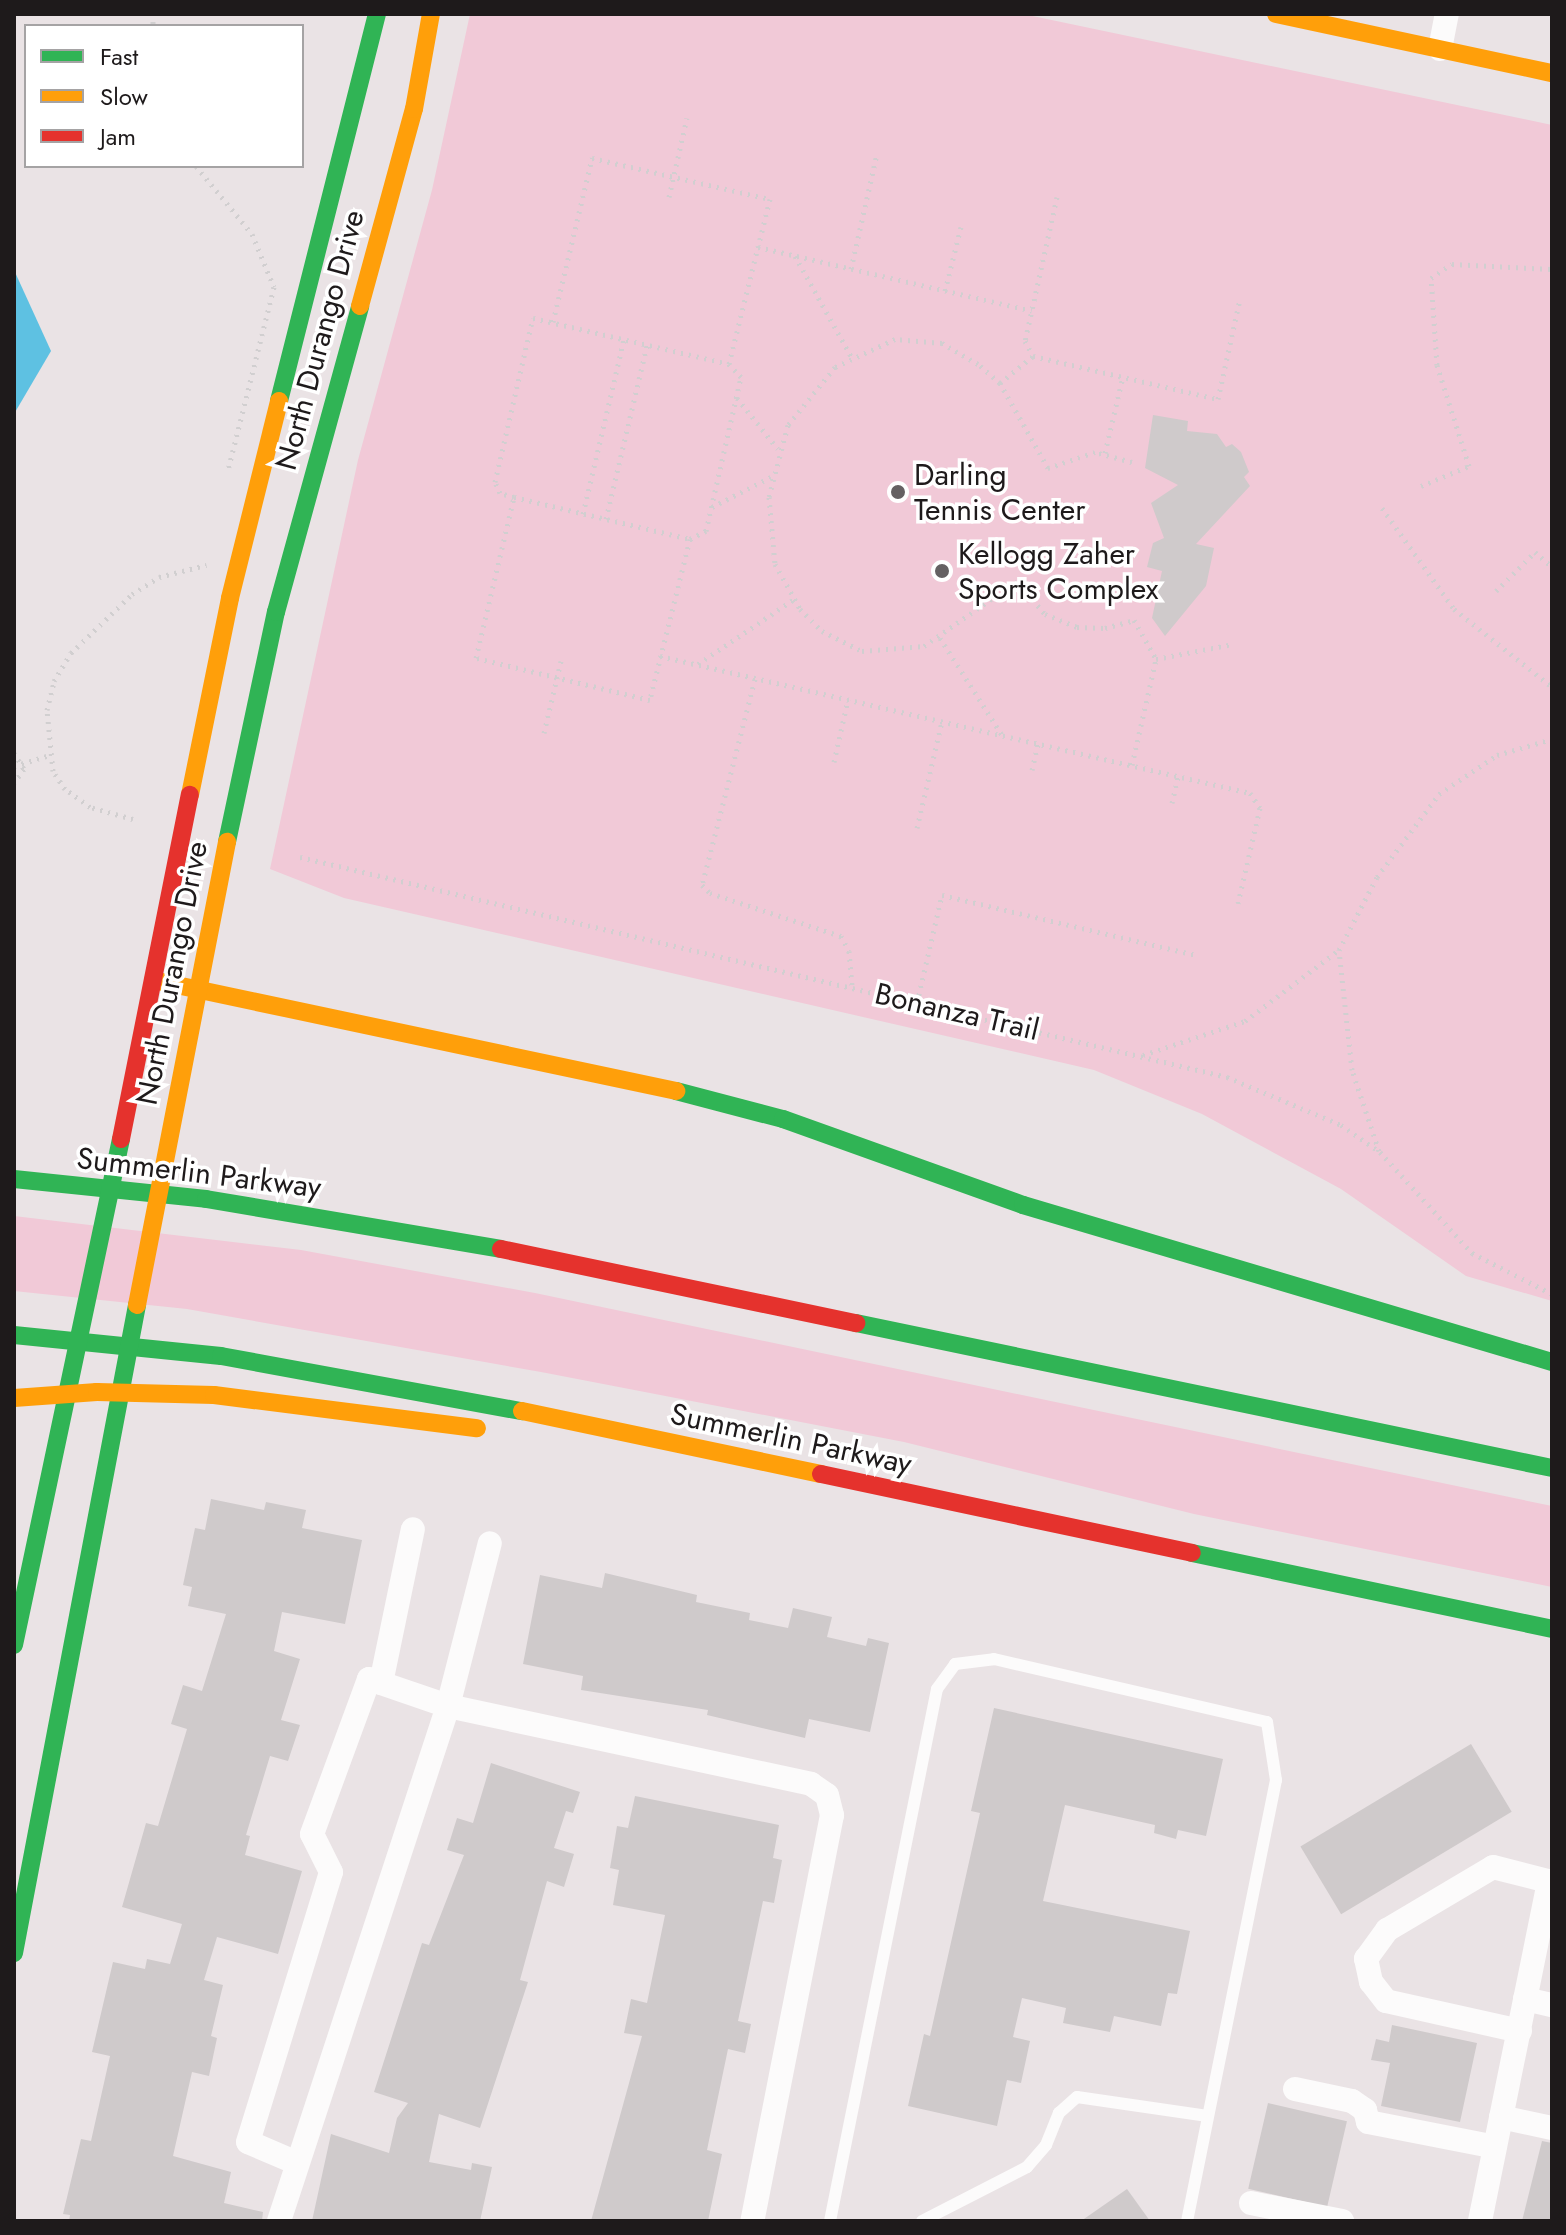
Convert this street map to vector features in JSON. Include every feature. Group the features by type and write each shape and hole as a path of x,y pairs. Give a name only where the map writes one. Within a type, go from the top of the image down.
{"main road":[{"name":"North Durango Drive","path":"14,1645 50,1493 230,598 362,93 377,14"},
{"name":"North Durango Drive","path":"14,1953 196,990 276,612 414,109 431,14"},
{"path":"1276,14 1552,73"},
{"path":"153,980 656,1086 783,1119 1023,1205 1552,1362"},
{"name":"Summerlin Parkway","path":"14,1179 206,1199 398,1228 1552,1468"},
{"name":"Summerlin Parkway","path":"14,1335 221,1356 408,1387 1552,1629"},
{"path":"14,1398 97,1392 214,1395 499,1431"},
{"path":"547,1437 800,1469"}],"street":[{"path":"1440,49 1447,14"},
{"path":"381,1683 413,1529"},
{"path":"279,2221 448,1706 490,1543"},
{"path":"297,2163 248,2142 331,1872 312,1834 369,1679 448,1706 811,1784 827,1795 832,1815 752,2221"},
{"path":"1480,2221 1520,2031 1550,1881 1493,1867 1387,1930 1366,1959 1371,1982 1386,2001 1520,2031"},
{"path":"1525,1999 1552,2005"},
{"path":"1295,2089 1352,2101 1365,2110 1368,2122 1495,2147"},
{"path":"1501,2117 1552,2128"},
{"path":"1251,2203 1342,2221"}],"lane":[{"path":"830,2221 937,1689 955,1664 994,1659 1267,1722 1276,1780 1187,2221"},
{"path":"922,2221 1027,2167 1046,2145 1059,2113 1077,2097 1208,2116"}],"path":[{"path":"669,197 687,118"},
{"path":"851,269 877,154"},
{"path":"553,322 592,158 770,199 729,364"},
{"path":"198,168 252,234 274,287"},
{"path":"1057,197 1025,341 1033,356 1218,399 1240,299"},
{"path":"945,291 961,227"},
{"path":"758,247 1032,311"},
{"path":"795,256 851,356"},
{"path":"1421,486 1469,466 1437,365 1431,278 1452,264 1552,269"},
{"path":"533,318 624,339 729,364 741,377 706,531 690,539 500,493 495,482 533,318"},
{"path":"583,514 624,339"},
{"path":"1132,462 1105,453 1081,454 1048,468 1000,383 942,343 895,339 851,356 803,401 779,450 772,477 775,564 793,600 822,631 862,651 901,651 940,638 1017,581 1045,614 1077,627 1105,628 1134,620 1156,659 1132,765"},
{"path":"606,519 647,345"},
{"path":"1000,383 1033,356"},
{"path":"1105,453 1123,376"},
{"path":"737,397 779,450"},
{"path":"712,507 772,477"},
{"path":"514,497 476,658 557,678 650,700 690,539"},
{"path":"1382,508 1454,609 1552,687"},
{"path":"1496,591 1535,552 1552,567"},
{"path":"133,819 90,807 65,789 49,755 47,710 54,681 71,653 132,594 159,577 206,565"},
{"path":"696,665 793,600"},
{"path":"940,638 1002,735"},
{"path":"1156,659 1233,644"},
{"path":"660,656 1250,793 1260,808 1238,903"},
{"path":"544,733 561,661"},
{"path":"755,679 702,885 710,893 841,936 849,951 852,988"},
{"path":"834,762 848,700"},
{"path":"917,828 942,721"},
{"path":"1143,1055 1245,1021 1339,950 1377,877 1439,794 1497,755 1552,739"},
{"path":"1032,770 1038,744"},
{"path":"14,753 24,764 23,775 14,783"},
{"path":"14,766 49,755"},
{"path":"1172,803 1178,776"},
{"name":"Bonanza Trail","path":"300,857 1143,1055 1285,1097 1341,1125 1380,1152 1472,1253 1552,1294"},
{"path":"917,1003 942,895 1196,955"},
{"path":"1339,950 1352,1070 1380,1152"}],"shaded area":[{"name":"Kellogg Zaher Sports Complex","path":"470,14 1023,14 1552,125 1552,1301 1466,1276 1341,1189 1202,1114 1094,1070 344,898 270,869 358,460 432,190"},
{"path":"14,1216 301,1250 535,1293 1552,1506 1552,1587 1194,1514 904,1442 541,1372 187,1309 14,1291"}],"water":[{"path":"14,270 51,351 14,414"}],"building":[{"path":"1153,415 1188,421 1187,431 1217,434 1226,447 1232,444 1241,452 1249,472 1244,477 1250,486 1196,544 1214,548 1206,586 1165,636 1152,618 1162,571 1147,567 1153,543 1164,538 1151,503 1178,485 1145,468"},
{"path":"211,1499 264,1510 266,1502 306,1510 302,1528 362,1540 345,1624 282,1612 274,1651 300,1659 281,1720 300,1725 288,1761 270,1756 246,1835 250,1836 245,1855 302,1871 278,1954 217,1937 204,1980 223,1985 211,2036 217,2038 209,2076 192,2072 173,2156 231,2172 224,2203 263,2212 262,2221 69,2221 70,2215 63,2214 81,2139 91,2141 110,2056 92,2052 113,1962 145,1969 147,1959 170,1964 182,1924 122,1907 146,1823 158,1826 187,1729 171,1724 183,1685 202,1691 226,1614 188,1606 192,1587 183,1585 195,1528 205,1530"},
{"path":"605,1573 697,1595 696,1602 750,1613 749,1620 788,1628 793,1608 832,1617 827,1637 866,1646 868,1638 889,1643 870,1732 809,1719 805,1738 707,1715 708,1710 581,1690 583,1676 523,1664 540,1575 602,1588"},
{"path":"994,1708 1223,1759 1206,1836 1178,1830 1176,1839 1154,1833 1155,1825 1065,1805 1043,1901 1190,1931 1177,1994 1168,1993 1161,2026 1114,2016 1110,2032 1063,2023 1066,2008 1022,1998 1013,2037 1030,2041 1021,2083 1007,2080 997,2126 908,2106 924,2034 930,2036 980,1813 971,1811"},
{"path":"1471,1744 1512,1812 1341,1914 1300,1846"},
{"path":"491,1763 580,1792 573,1813 566,1811 554,1848 574,1854 564,1887 547,1881 520,1980 528,1982 480,2128 439,2114 429,2162 471,2170 472,2163 492,2167 480,2221 312,2221 331,2134 389,2153 397,2118 408,2103 374,2092 422,1943 429,1945 464,1855 447,1850 457,1818 473,1823"},
{"path":"635,1796 779,1825 773,1858 782,1860 774,1903 763,1901 738,2021 751,2024 745,2053 728,2049 707,2150 722,2154 708,2221 591,2221 642,2036 624,2033 631,1999 647,2003 665,1915 613,1905 619,1870 610,1868 617,1826 628,1828"},
{"path":"1392,2025 1477,2043 1460,2122 1381,2106 1390,2063 1371,2060 1376,2039 1389,2042"},
{"path":"1268,2103 1347,2121 1327,2207 1248,2189"},
{"path":"1542,2141 1552,2143 1552,2221 1522,2221"},
{"path":"1127,2189 1150,2221 1081,2221"}],"traffic: fast":[{"path":"279,401 377,14"},
{"path":"227,842 276,612 360,306"},
{"path":"676,1091 783,1119 1023,1205 1552,1362"},
{"path":"14,1645 121,1139"},
{"path":"14,1179 206,1199 501,1249"},
{"path":"14,1953 137,1305"},
{"path":"856,1323 1552,1468"},
{"path":"14,1335 221,1356 522,1411"},
{"path":"1192,1553 1552,1629"}],"traffic: slow":[{"path":"360,306 414,109 431,14"},
{"path":"1276,14 1552,73"},
{"path":"190,795 230,598 279,401"},
{"path":"137,1305 227,842"},
{"path":"153,980 676,1091"},
{"path":"14,1398 97,1392 214,1395 477,1428"},
{"path":"522,1411 821,1474"}],"traffic: jam":[{"path":"121,1139 190,795"},
{"path":"501,1249 856,1323"},
{"path":"821,1474 1192,1553"}],"place":[{"name":"Darling Tennis Center","path":"898,492"},
{"name":"Kellogg Zaher Sports Complex","path":"942,571"}]}
